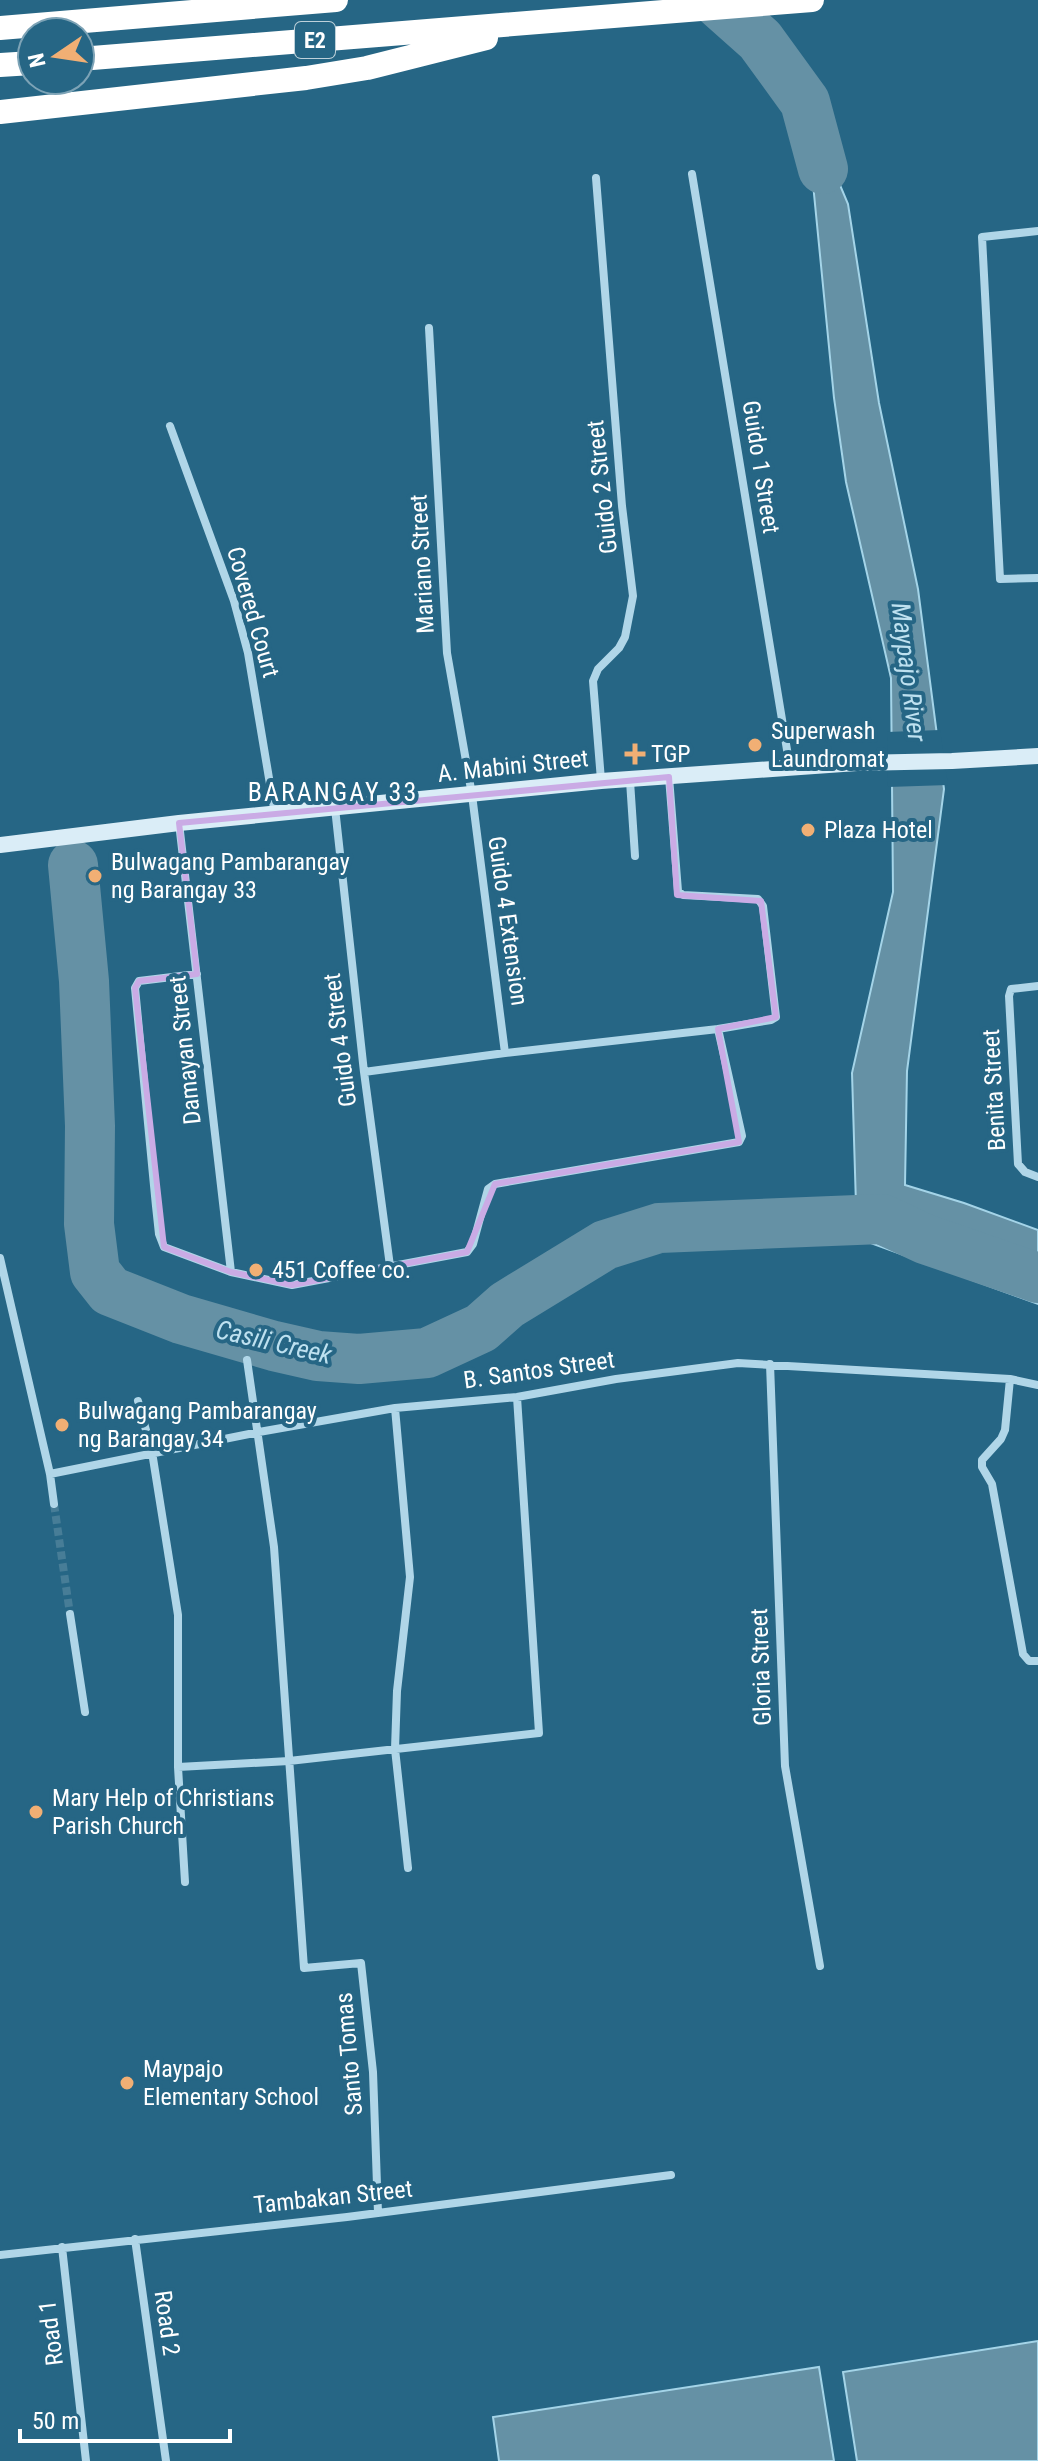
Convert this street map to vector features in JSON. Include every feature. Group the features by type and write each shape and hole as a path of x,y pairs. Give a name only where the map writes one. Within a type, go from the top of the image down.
{"highway":[{"name":"E2","path":"0,28 336,0"},
{"name":"E2","path":"96,58 812,0"},
{"path":"0,112 306,78 367,68 550,22"}],"main road":[{"name":"A. Mabini Street","path":"0,845 179,823 601,781 1038,756"}],"street":[{"name":"Guido 1 Street","path":"692,174 790,768"},
{"name":"Guido 2 Street","path":"596,178 622,506 633,596 625,637 619,648 598,669 593,681 601,781"},
{"path":"1038,231 982,237 1000,579 1038,578"},
{"name":"Mariano Street","path":"429,328 447,653 472,795"},
{"name":"Covered Court","path":"170,426 234,601 248,653 275,814"},
{"path":"364,1072 718,1029 776,1017 763,906 758,899 683,895 678,891 669,777"},
{"path":"630,781 635,856"},
{"name":"Guido 4 Extension","path":"472,795 505,1053"},
{"name":"Guido 4 Street","path":"335,808 364,1072 390,1266"},
{"name":"Damayan Street","path":"179,823 231,1272"},
{"path":"197,974 139,981 135,988 161,1242 169,1251 231,1272 292,1285 467,1252 471,1249 487,1194 495,1184 739,1142 742,1136 718,1029"},
{"name":"Benita Street","path":"1038,986 1011,989 1009,996 1018,1164 1025,1172 1038,1177"},
{"path":"0,1258 50,1474 54,1504"},
{"path":"247,1360 274,1547 289,1761"},
{"name":"B. Santos Street","path":"50,1474 152,1452 395,1408 517,1397 616,1379 738,1363 1010,1379 1038,1385"},
{"name":"Gloria Street","path":"770,1364 785,1766 820,1966"},
{"path":"1010,1379 1005,1430 982,1460 982,1467 992,1484 1023,1654 1029,1661 1038,1661"},
{"path":"178,1767 289,1761 539,1733 517,1397"},
{"path":"138,1401 152,1452 178,1615 178,1767 185,1882"},
{"path":"395,1408 410,1577 397,1691 395,1749 408,1868"},
{"path":"70,1614 85,1712"},
{"name":"Santo Tomas","path":"289,1761 304,1968 361,1963 373,2072 378,2213"},
{"name":"Tambakan Street","path":"0,2255 378,2213 671,2175"},
{"name":"Road 2","path":"135,2239 166,2461"},
{"name":"Road 1","path":"62,2247 86,2461"}],"highlighted area":[{"path":"669,777 677,895 761,901 776,1017 718,1029 739,1142 495,1184 467,1252 292,1285 231,1272 164,1247 135,988 139,981 197,974 179,823"}],"water":[{"path":"805,102 848,204 879,403 918,589 944,789 907,1071 905,1185 1038,1230 1038,1304 857,1238 852,1073 893,892 891,678 846,482 834,398"},
{"path":"1038,2341 1038,2461 857,2461 843,2372"},
{"path":"819,2367 834,2461 499,2461 493,2417"}],"pier":[{"path":"940,730 948,785 888,787 887,732"}],"waterway":[{"name":"Maypajo River","path":"715,0 760,40 805,102 823,169"},
{"name":"Casili Creek","path":"73,865 84,981 90,1126 89,1224 95,1272 110,1291 181,1319 274,1346 318,1356 359,1359 427,1353 481,1328 507,1305 605,1245 659,1228 882,1219 925,1239 1038,1278"}],"tunnel":[{"path":"54,1504 70,1614"}],"place":[{"name":"Superwash Laundromat","path":"755,745"},
{"name":"TGP","path":"635,754"},
{"name":"Plaza Hotel","path":"808,830"},
{"name":"Bulwagang Pambarangay ng Barangay 33","path":"95,876"},
{"name":"451 Coffee co.","path":"256,1270"},
{"name":"Bulwagang Pambarangay ng Barangay 34","path":"62,1425"},
{"name":"Mary Help of Christians Parish Church","path":"36,1812"},
{"name":"Maypajo Elementary School","path":"127,2083"}],"district":[{"name":"BARANGAY 33","path":"333,792"}]}
